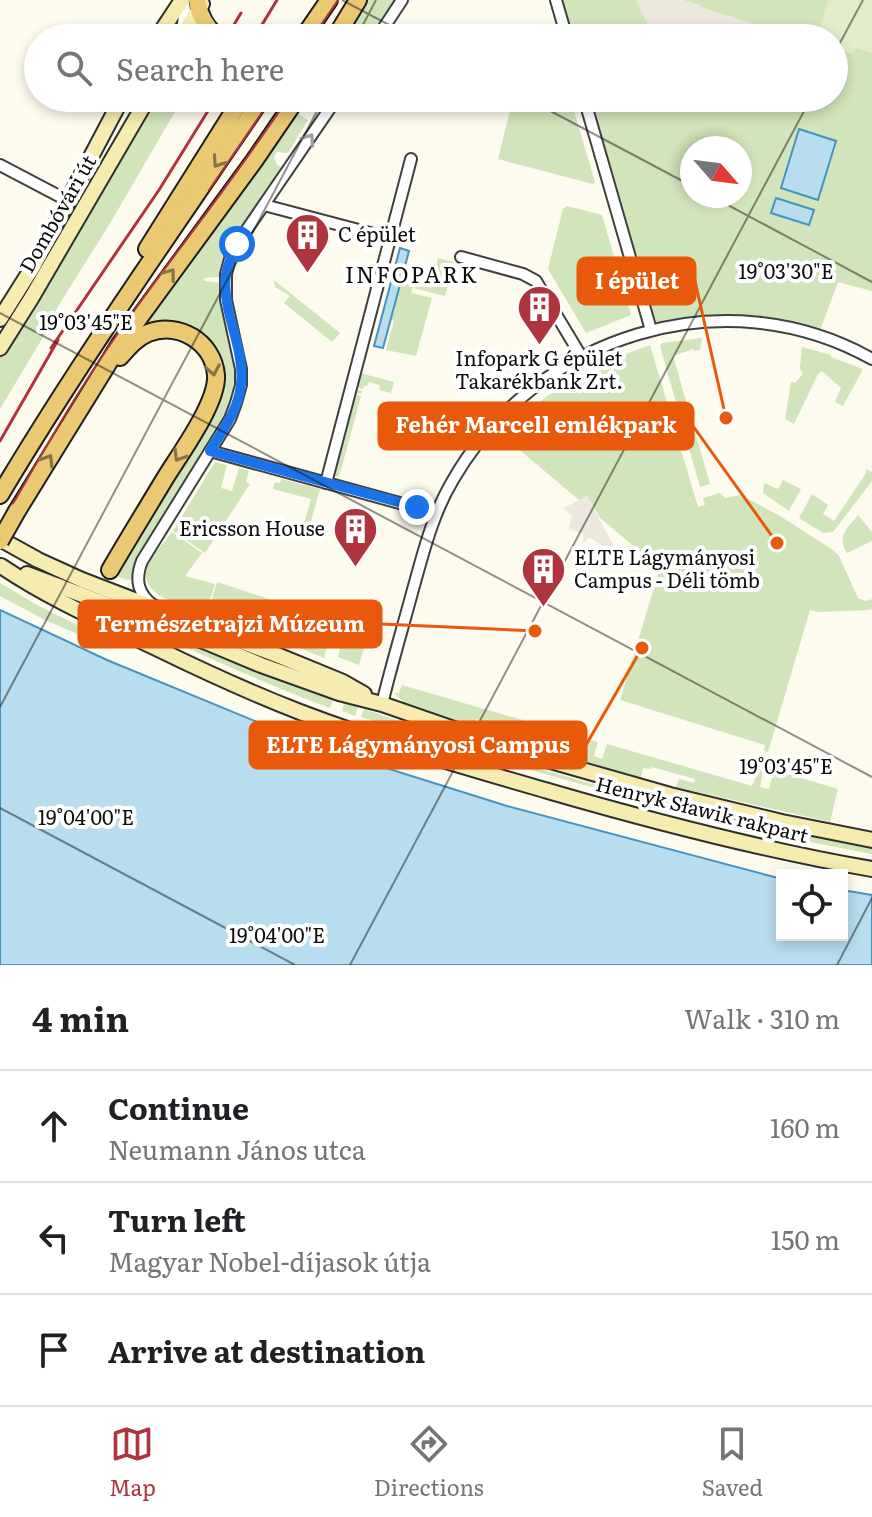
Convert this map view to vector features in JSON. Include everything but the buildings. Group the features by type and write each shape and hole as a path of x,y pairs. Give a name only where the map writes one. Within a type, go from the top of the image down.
{"main road":[{"path":"313,24 329,0"},
{"path":"343,24 358,0"},
{"path":"186,24 192,2"},
{"path":"171,24 192,2"},
{"path":"192,2 204,24"},
{"name":"Dombóvári út","path":"0,319 29,274 115,112"},
{"name":"Dombóvári út","path":"0,348 140,112"},
{"path":"76,371 116,300 233,112"},
{"path":"0,495 76,371 252,112"},
{"path":"288,112 120,344 0,540 70,575 103,603 326,688 625,784 872,840"},
{"path":"60,250 69,198 81,197 98,186"},
{"path":"79,408 129,347 147,334 172,330 187,334 206,348 214,363 215,389 207,408 110,570 103,603"},
{"name":"Henryk Sławik rakpart","path":"38,560 81,596 103,603 121,631"},
{"path":"0,566 81,596"},
{"name":"Henryk Sławik rakpart","path":"0,566 74,610 261,696 345,728 448,763 728,840 872,869"},
{"path":"70,575 90,575 110,570"},
{"path":"103,603 158,609 343,682 382,704"}],"street":[{"path":"386,24 402,0"},
{"path":"556,0 563,24"},
{"path":"158,609 140,591 139,569 230,419 241,385 238,351 226,300 226,274 237,244 327,112"},
{"path":"588,112 651,330"},
{"path":"326,483 411,159"},
{"path":"0,165 59,196 69,198"},
{"path":"264,205 389,238"},
{"path":"461,257 523,274 536,281 581,356"},
{"path":"382,704 436,513 463,462 489,429 542,379 581,356 620,340 682,324 719,321 802,330 834,340 872,359"},
{"path":"210,451 436,513"}],"green space":[{"path":"365,0 396,0 380,24 350,24"},
{"path":"560,0 872,0 872,291 838,282 821,328 727,317 656,322 649,311 592,112 848,112 848,24 567,24"},
{"path":"828,0 872,0 872,53 856,48 853,54 848,52 848,24 821,24"},
{"path":"150,112 175,112 0,409 0,357 34,311"},
{"path":"510,112 574,112 595,182 593,184 498,159"},
{"path":"297,113 308,120 288,153 277,152 274,157 281,167 227,252 220,277 204,278 205,281 220,283 234,366 231,400 223,420 141,552 132,579 127,580 114,575 203,432 218,404 224,379 214,349 138,329"},
{"path":"567,206 602,215 631,315 586,333 548,269 563,209"},
{"path":"438,258 454,262 445,296 414,288 419,272 434,274"},
{"path":"405,268 417,271 411,293 432,298 416,356 386,350"},
{"path":"274,280 340,333 332,342 284,303 290,296 275,287"},
{"path":"702,338 700,350 693,349 673,356 710,484 700,487 660,346 662,343"},
{"path":"650,345 698,507 705,505 703,498 720,493 725,498 741,495 833,550 839,556 858,598 866,601 872,599 872,609 869,610 810,610 768,752 764,751 765,745 620,700 660,568 600,518 587,496 579,500 503,436 535,406 570,381"},
{"path":"802,347 863,369 843,406 835,402 841,388 822,371 818,374 794,424 785,419 791,382 795,383 803,374 800,368"},
{"path":"360,373 394,382 391,393 379,390 380,385 369,382 363,389 358,388 362,391 356,395 361,396 341,470 338,477 333,476"},
{"path":"215,462 227,465 221,488 232,491 239,468 249,471 246,482 250,484 205,553 173,531"},
{"path":"866,469 872,472 872,481 833,532 823,533 799,518 812,494 828,505 823,514 834,521"},
{"path":"281,479 320,489 306,539 300,538 311,499 273,489 275,482 280,483"},
{"path":"783,480 801,489 789,511 763,493 764,483 778,489"},
{"path":"858,515 872,532 872,541 847,553 843,537"},
{"path":"172,532 202,553 185,576 215,584 206,613 164,597 148,584 146,574 149,563"},
{"path":"217,582 287,605 279,638 257,635 208,613"},
{"path":"0,583 79,626 78,629 88,635 87,638 0,596"},
{"path":"294,613 333,623 324,658 287,640"},
{"path":"127,618 358,707 355,716 342,711 344,704 333,700 330,708 304,698 202,655"},
{"path":"345,629 368,636 359,665 338,657"},
{"path":"402,685 598,742 594,756 602,759 607,744 752,786 766,758 760,787 769,789 774,770 838,789 830,822 676,787 679,779 694,783 695,779 652,767 643,768 641,778 499,736 501,727 476,719 473,727 405,703 394,693 399,693"},
{"path":"364,709 534,767 665,805 436,742 361,717"},
{"path":"699,813 872,849 872,854 784,837 698,816"}],"shaded area":[{"path":"636,0 683,0 754,24 647,24"},
{"path":"587,496 621,558 589,537 583,541 584,534 569,529 572,516 563,508"}],"water":[{"path":"799,129 836,141 818,200 781,188"},
{"path":"776,198 814,210 809,225 771,213"},
{"path":"400,248 409,251 383,348 374,346"},
{"path":"0,610 107,660 313,745 507,806 776,877 776,941 848,941 848,891 872,895 872,965 0,965"}],"waterway":[{"path":"79,635 82,628"},
{"path":"326,749 329,741"}],"tram line":[{"path":"322,24 338,0"},
{"path":"209,190 262,112"},
{"path":"0,526 99,362 278,112"}],"railway":[{"path":"262,24 277,0"},
{"path":"234,24 241,13"},
{"path":"51,348 159,190 207,112"},
{"path":"0,441 58,340"}],"place":[{"name":"C épület","path":"307,274"},
{"name":"Infopark G épület Takarékbank Zrt.","path":"539,346"},
{"name":"I épület","path":"726,418"},
{"name":"Fehér Marcell emlékpark","path":"777,543"},
{"name":"Ericsson House","path":"356,568"},
{"name":"ELTE Lágymányosi Campus - Déli tömb","path":"543,609"},
{"name":"Természetrajzi Múzeum","path":"535,631"},
{"name":"ELTE Lágymányosi Campus","path":"642,648"}],"district":[{"name":"INFOPARK","path":"412,275"}],"route":[{"path":"237,244 226,274 226,300 238,351 241,385 230,419 210,451 417,507"}]}
